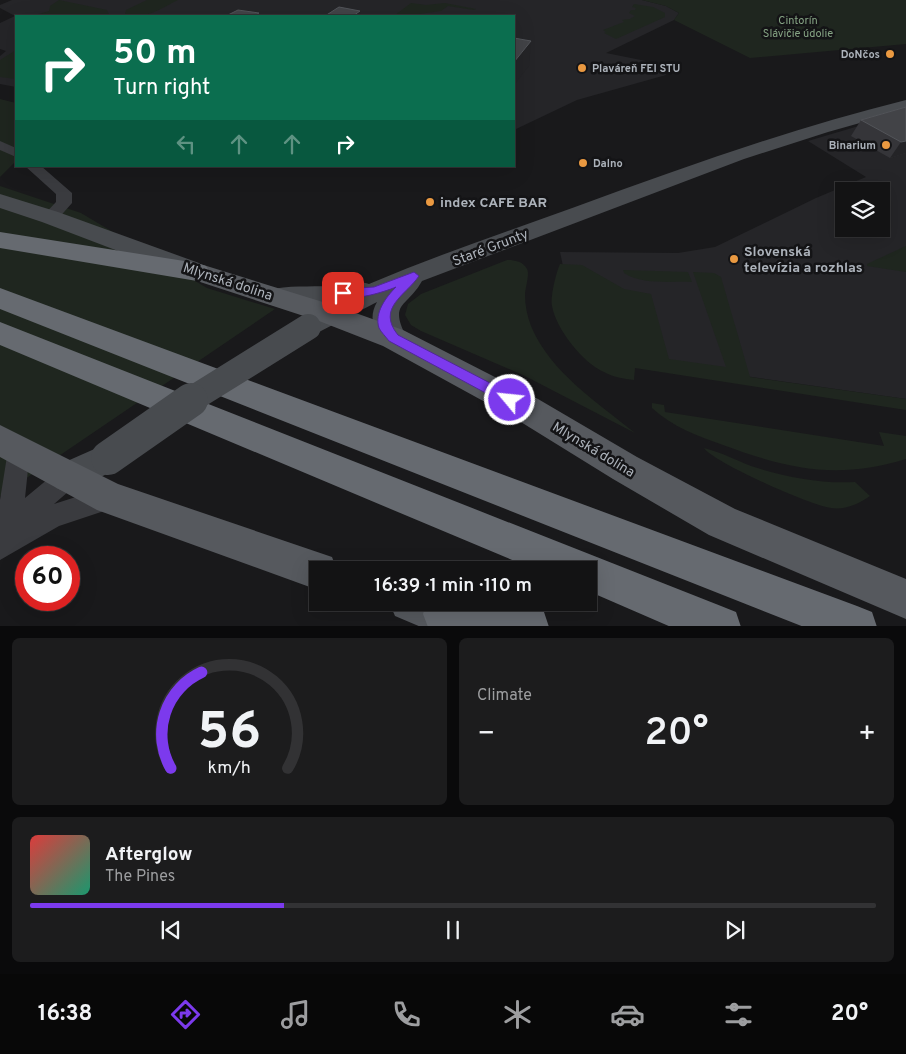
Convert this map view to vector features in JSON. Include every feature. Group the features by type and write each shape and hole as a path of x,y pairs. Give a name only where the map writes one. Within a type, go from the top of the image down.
{"highway":[{"path":"0,240 198,272"},
{"path":"0,298 857,626"},
{"path":"0,333 560,561"},
{"path":"597,576 721,626"},
{"path":"443,614 528,626"}],"main road":[{"name":"Mlynská dolina","path":"198,272 277,297 318,320 393,338 527,409 625,468 722,522 906,599"},
{"path":"9,445 88,487 309,568"}],"street":[{"name":"Staré Grunty","path":"88,487 108,458 152,425 318,320 375,291 742,153 906,105"},
{"path":"0,145 15,152"},
{"path":"33,167 64,193 64,203 50,218"},
{"name":"Mlynská dolina","path":"0,201 198,272"},
{"path":"393,338 385,327 385,311 392,298 414,276"},
{"path":"277,297 375,291"},
{"path":"0,530 9,515 15,494 9,445"},
{"path":"0,547 51,517 72,509 88,487"},
{"path":"0,540 40,500 88,487"}],"shaded area":[{"path":"12,0 642,0 666,6 679,13 674,20 606,53 661,64 666,75 577,100 515,130 515,15 15,16 0,8 0,5"},
{"path":"15,16 15,87 0,84 0,56 6,51 0,49 0,23"},
{"name":"Slovenská televízia a rozhlas","path":"906,112 906,399 632,360 563,266 560,252 678,253 715,247 835,190 835,237 890,237 890,182 854,182 866,177 808,141"}],"green space":[{"path":"59,0 107,10 110,15 35,15 49,11 50,6"},
{"path":"147,0 178,0 145,15 128,15 125,14 126,10"},
{"name":"Cintorín Slávičie údolie","path":"642,0 906,0 906,44 750,58 674,20 679,13 666,6"},
{"path":"411,3 426,5 445,3 476,9 448,6 441,11 395,15"},
{"path":"634,4 653,7 665,13 665,17 616,39 604,33 606,32 603,30 624,22 622,20 635,16 629,13 631,10 635,10 636,8 632,7"},
{"path":"15,51 15,79 0,77 0,60"},
{"path":"0,99 15,103 15,162 0,177"},
{"path":"0,186 81,213 207,288 275,309 0,496"},
{"path":"906,246 906,272 867,266 867,264"},
{"path":"507,260 521,263 527,269 525,295 527,314 539,343 550,358 590,398 635,433 523,375 411,325 405,315 408,304 421,294"},
{"path":"560,264 582,265 624,289 651,294 669,359 726,367 693,272 714,273 721,277 750,377 906,399 906,410 635,368 634,380 607,374 596,368 579,353 559,325 552,306 552,297"},
{"path":"623,270 688,272 692,282 648,281 631,277 624,273"},
{"path":"652,403 664,405 665,412 884,446 879,432 906,436 906,459 857,469 813,469 791,466 713,442 677,426 652,408"},
{"path":"704,448 751,466 789,476 816,481 855,482 870,496 857,504 847,507 831,508 820,505 784,492 743,473 711,455"}],"building":[{"path":"339,7 360,11 354,15 327,15"},
{"path":"238,10 259,13 256,15 228,15"},
{"path":"515,38 531,41 515,61"},
{"path":"906,107 906,141 901,142 861,120"}],"place":[{"name":"DoNčos","path":"890,54"},
{"name":"Plaváreň FEI STU","path":"582,68"},
{"name":"Binarium","path":"886,145"},
{"name":"Dalno","path":"583,163"},
{"name":"index CAFE BAR","path":"430,202"},
{"name":"Slovenská televízia a rozhlas","path":"734,259"}],"route":[{"path":"343,293 375,291 414,276 392,298 385,311 385,327 393,338 510,400"}]}
